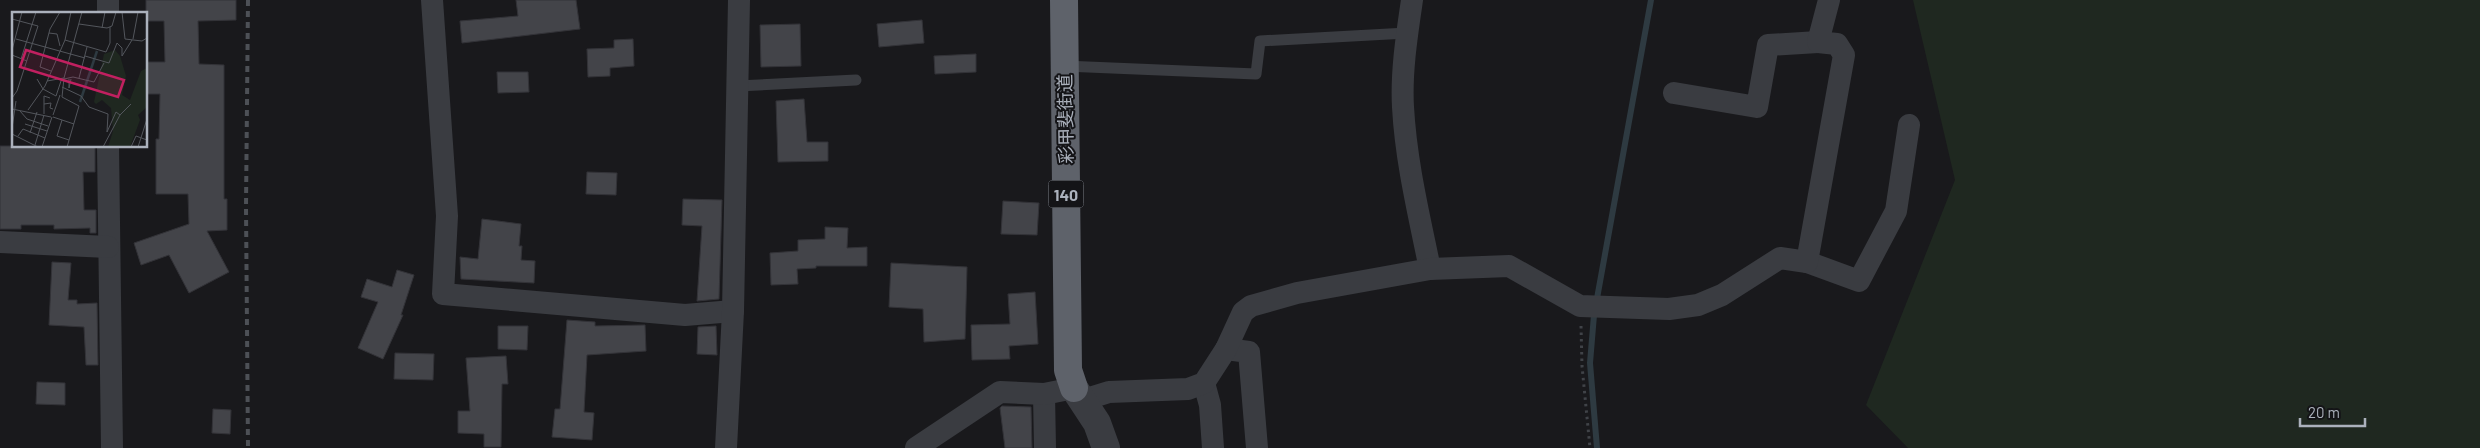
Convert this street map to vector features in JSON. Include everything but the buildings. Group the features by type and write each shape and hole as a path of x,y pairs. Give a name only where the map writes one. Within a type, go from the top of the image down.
{"highway":[{"name":"彩甲斐街道","path":"1064,0 1068,370 1078,394"}],"street":[{"path":"432,0 447,216 443,294 685,315 733,311"},
{"path":"726,448 733,311 739,0"},
{"path":"1412,0 1407,33 1403,106 1411,179 1430,269"},
{"path":"1818,42 1829,0"},
{"path":"1674,93 1757,107 1768,46 1818,42 1837,44 1844,55 1807,262"},
{"path":"916,448 1000,392 1078,394 1188,389 1204,383 1226,349 1238,320 1251,306 1297,293 1430,269 1509,266 1580,306 1669,309 1698,305 1722,295 1780,258 1807,262 1859,280 1896,211 1909,125"},
{"path":"108,148 112,448"},
{"path":"0,242 108,247"},
{"path":"1226,349 1249,352 1257,448"},
{"path":"1204,383 1210,405 1213,448"},
{"path":"1044,394 1045,448"},
{"path":"1078,394 1097,423 1106,448"}],"lane":[{"path":"1064,66 1256,74 1260,41 1407,33"},
{"path":"737,86 856,80"}],"path":[{"path":"1580,306 1582,366 1590,448"}],"shaded area":[{"path":"1913,0 2480,0 2480,448 1908,448 1866,405 1955,180"}],"waterway":[{"path":"1597,448 1590,363 1594,315 1651,0"}],"railway":[{"path":"248,0 246,207 248,448"}]}
